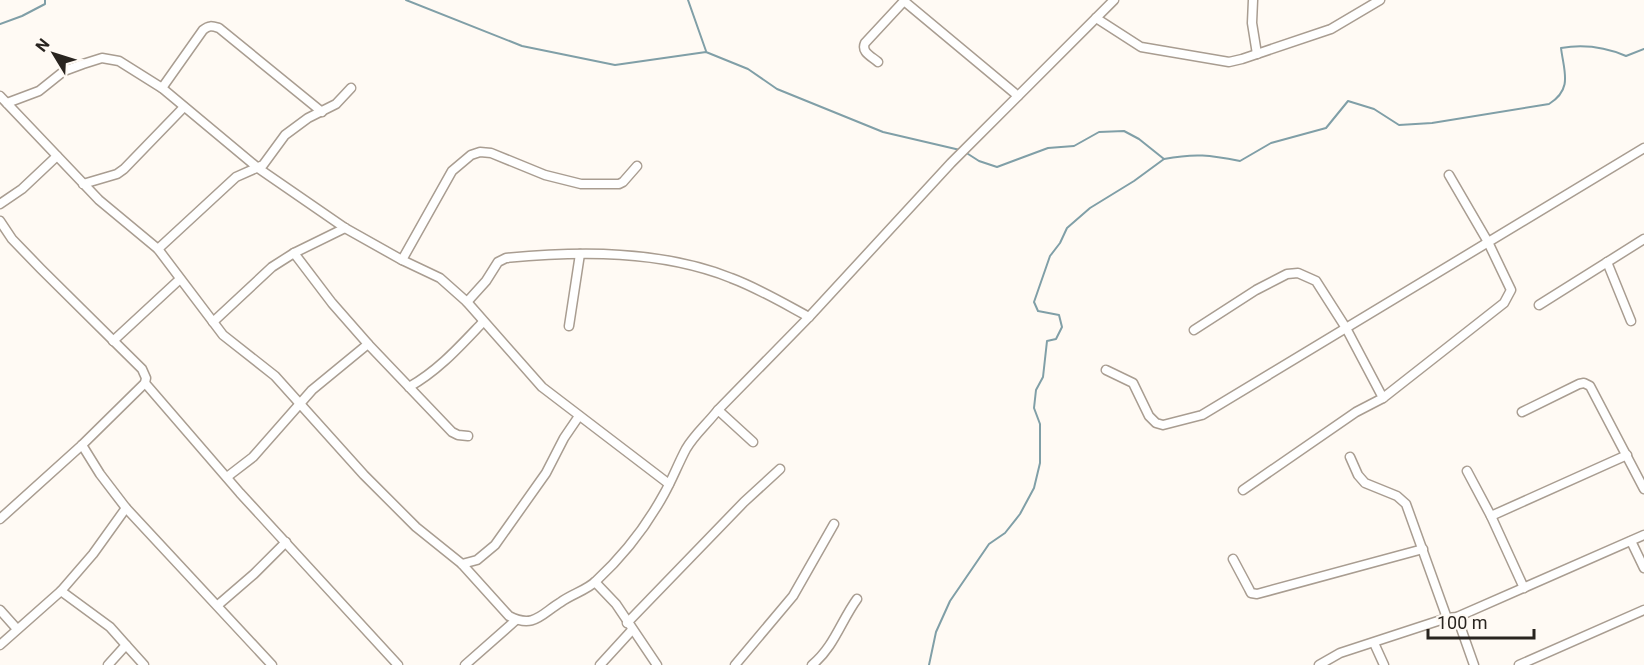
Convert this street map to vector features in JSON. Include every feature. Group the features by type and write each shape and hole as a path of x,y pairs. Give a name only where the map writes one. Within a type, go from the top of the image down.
{"street":[{"path":"0,96 99,200 158,249 213,322 234,344 275,376 330,440 399,510 462,564 509,616 524,622 535,621 595,582 610,567 648,519 686,449 718,410 809,317 951,163 1114,0"},
{"path":"1253,0 1252,23 1257,54"},
{"path":"1096,18 1141,47 1229,62 1330,30 1380,0"},
{"path":"878,62 863,47 889,15 904,1 1018,96"},
{"path":"162,88 203,30 208,26 213,26 219,28 322,112"},
{"path":"7,103 39,91 64,71 102,58 119,61 162,88 258,168 345,228 440,278 467,302 542,387 669,484"},
{"path":"158,249 236,177 258,168 267,161 285,135 309,118 336,104 351,88"},
{"path":"83,184 117,174 124,169 184,108"},
{"path":"1106,370 1133,383 1149,416 1156,423 1163,425 1202,415 1644,148"},
{"path":"402,260 452,171 471,155 480,152 491,153 545,176 581,184 619,184 637,166"},
{"path":"0,204 22,189 57,156"},
{"path":"1243,490 1356,411 1383,398 1504,303 1511,290 1488,242 1449,176"},
{"path":"0,221 12,239 142,369 146,378 145,383 81,445 0,519"},
{"path":"213,322 272,267 294,253 345,228"},
{"path":"1539,305 1644,239"},
{"path":"294,253 332,303 368,344 452,432 468,436"},
{"path":"467,302 498,262 506,258 599,253 657,259 730,277 764,292 809,317"},
{"path":"569,326 580,254"},
{"path":"1607,262 1631,321"},
{"path":"1194,330 1256,290 1287,274 1298,273 1316,281 1346,328 1383,398"},
{"path":"113,340 180,279"},
{"path":"409,387 442,364 483,322"},
{"path":"227,477 253,457 312,390 368,344"},
{"path":"145,383 398,665"},
{"path":"1522,412 1584,383 1590,386 1644,489"},
{"path":"718,410 753,442"},
{"path":"462,564 477,560 495,545 546,473 564,438 579,416"},
{"path":"81,445 126,508 272,665"},
{"path":"1491,516 1627,455"},
{"path":"1350,457 1358,475 1365,483 1397,496 1407,504 1447,618"},
{"path":"600,665 629,626 744,502 780,469"},
{"path":"1467,471 1491,516 1524,588"},
{"path":"0,645 61,591 93,554 126,508"},
{"path":"735,665 793,596 834,524"},
{"path":"1319,665 1340,653 1447,618 1457,617 1644,535"},
{"path":"1631,541 1644,568"},
{"path":"218,605 286,542"},
{"path":"1233,559 1251,593 1257,594 1423,549"},
{"path":"595,582 616,604 657,665"},
{"path":"61,591 110,627 144,665"},
{"path":"812,665 832,643 842,621 857,599"},
{"path":"0,610 17,629"},
{"path":"1519,665 1644,610"},
{"path":"1457,617 1474,665"},
{"path":"465,665 516,620"},
{"path":"1374,643 1384,665"},
{"path":"108,665 126,645"}],"waterway":[{"path":"0,24 45,4 45,0"},
{"path":"406,0 522,46 615,65 706,52 748,69 777,89 883,132 960,150"},
{"path":"688,0 706,51"},
{"path":"965,152 979,161 997,167 1048,148 1074,146 1099,132 1124,131 1139,139 1164,159 1202,156 1240,161 1271,143 1326,128 1348,101 1374,109 1399,125 1432,123 1549,104 1557,98 1564,86 1565,72 1561,48 1594,47 1626,56 1644,49"},
{"path":"929,665 936,632 950,601 989,544 1005,533 1020,514 1034,488 1040,463 1040,424 1034,408 1036,390 1043,377 1047,341 1056,339 1062,327 1059,315 1038,311 1034,302 1050,256 1060,243 1067,228 1090,208 1164,159"}]}
